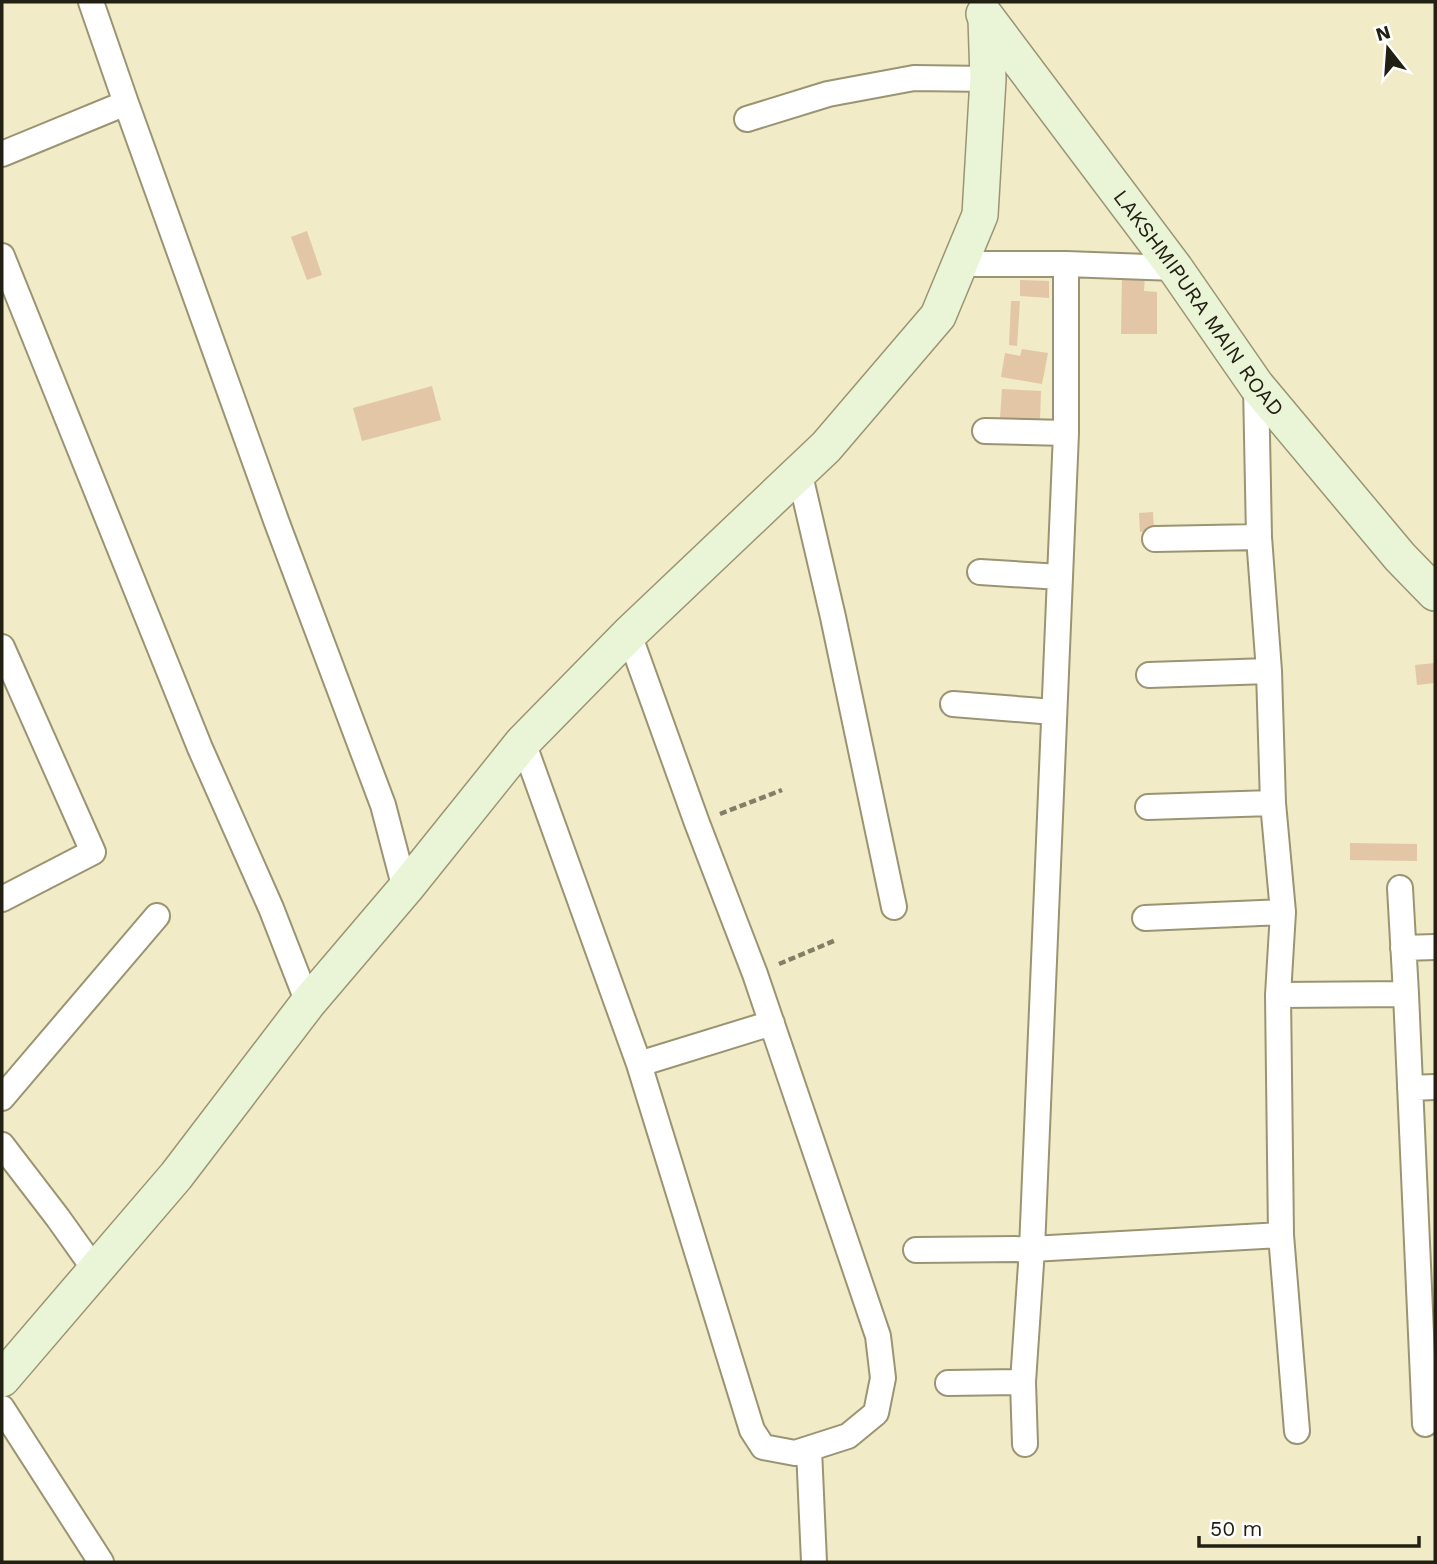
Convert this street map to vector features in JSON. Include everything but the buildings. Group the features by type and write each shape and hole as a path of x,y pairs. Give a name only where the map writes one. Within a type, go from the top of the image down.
{"street":[{"path":"91,2 125,103 383,805 405,889"},
{"path":"2,1379 176,1175 308,1003 405,889 523,742 629,634 826,447 938,316 980,215 988,79 982,10"},
{"name":"LAKSHMIPURA MAIN ROAD","path":"982,10 1175,268 1256,385 1400,557 1435,593"},
{"path":"747,119 828,94 914,78 988,79"},
{"path":"2,154 125,103"},
{"path":"2,256 200,748 271,908 308,1003"},
{"path":"960,264 1175,268"},
{"path":"1025,1444 1023,1382 1032,1250 1066,433 1066,264"},
{"path":"1256,385 1259,537 1269,671 1273,803 1283,912 1278,995 1281,1235 1297,1431"},
{"path":"985,430 1066,433"},
{"path":"799,471 894,906"},
{"path":"1156,539 1259,537"},
{"path":"980,572 1060,577"},
{"path":"523,742 639,1064 752,1430 763,1447 795,1453 848,1436 876,1413 883,1378 878,1336 755,974 629,634"},
{"path":"2,647 93,852 2,899"},
{"path":"1149,675 1269,671"},
{"path":"953,704 1054,712"},
{"path":"1148,807 1273,803"},
{"path":"1400,888 1410,1088 1426,1233 1429,1376 1425,1424"},
{"path":"1145,918 1283,912"},
{"path":"2,1098 157,916"},
{"path":"1403,948 1435,947"},
{"path":"1278,995 1406,995"},
{"path":"639,1064 772,1023"},
{"path":"1410,1088 1435,1087"},
{"path":"2,1145 95,1270"},
{"path":"916,1250 1032,1250 1281,1235"},
{"path":"948,1383 1023,1382"},
{"path":"2,1408 101,1562"},
{"path":"809,1449 814,1562"}],"path":[{"path":"697,823 782,790"},
{"path":"755,974 836,940"}]}
